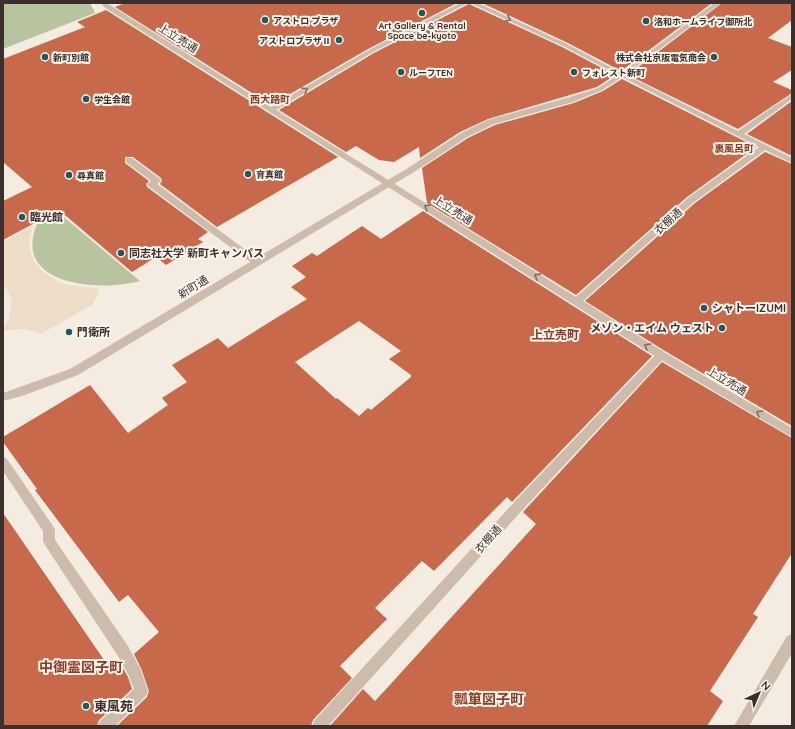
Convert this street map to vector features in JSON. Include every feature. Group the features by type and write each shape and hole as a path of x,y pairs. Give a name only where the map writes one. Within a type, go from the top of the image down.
{"street":[{"name":"上立売通","path":"104,3 106,6 661,355 792,433"},
{"path":"272,109 371,51 465,3"},
{"path":"473,3 565,46 792,161"},
{"name":"新町通","path":"3,397 74,372 388,183 464,135 484,125 570,100 600,89 622,75 692,20 718,3"},
{"path":"738,134 792,96"},
{"name":"衣棚通","path":"577,302 691,200 764,147"},
{"path":"129,160 157,181 151,184 256,262"},
{"name":"衣棚通","path":"319,726 522,502 661,355"},
{"path":"3,462 49,530 49,541 123,651 135,673 141,690 105,726"},
{"path":"741,726 792,641"}],"green space":[{"path":"3,3 90,3 95,13 3,49"},
{"path":"59,213 140,281 104,285 83,284 64,280 48,272 37,261 32,245 37,224"}],"shaded area":[{"path":"33,226 29,238 30,250 34,261 42,271 59,282 69,285 100,289 93,304 41,334 25,329 3,330 9,318 12,301 8,291 3,285 3,242"}],"building":[{"path":"125,3 457,3 368,49 271,105 115,7"},
{"path":"482,3 712,3 621,71 568,43"},
{"path":"722,3 792,3 792,20 768,38 792,47 792,70 773,82 792,90 792,93 738,129 628,75"},
{"path":"469,4 562,47 615,75 597,87 488,119 460,132 420,158 419,147 394,162 379,160 356,146 346,152 279,110 374,53"},
{"name":"同志社大学 新町キャンパス","path":"106,10 338,157 217,227 160,184 162,181 161,178 133,157 125,157 125,163 149,181 146,184 147,187 208,232 198,239 203,242 166,265 156,257 132,272 59,210 3,240 3,201 32,187 3,162 3,59 85,27 77,22"},
{"path":"622,79 756,147 687,197 576,295 427,203 422,168 468,138 495,125 574,103 603,91"},
{"path":"792,101 792,156 747,134"},
{"path":"765,152 792,164 792,426 665,351 585,301 695,203"},
{"path":"423,211 652,356 512,502 507,497 434,571 422,561 375,608 387,619 340,666 352,678 313,720 311,726 117,726 147,697 149,691 141,668 134,654 159,632 128,595 119,602 35,490 37,489 3,442 3,437 90,385 128,433 168,405 162,398 187,382 172,365 218,338 228,348 307,299 291,287 306,277 292,266 312,253 317,256 362,226 381,239","holes":["359,321 401,351 389,359 411,375 411,377 371,410 368,408 359,416 337,398 336,399 295,362"]},
{"path":"662,362 792,438 792,553 753,614 758,617 710,691 723,701 707,726 330,726 363,689 375,701 388,687 536,524 523,512"},
{"path":"3,513 113,673 121,665 128,677 132,689 99,720 97,726 3,726"}],"place":[{"name":"Art Gallery & Rental Space be-kyoto","path":"422,13"},
{"name":"アストロ プラザ","path":"265,20"},
{"name":"洛和ホームライフ御所北","path":"646,21"},
{"name":"アストロプラザⅡ","path":"339,40"},
{"name":"新町別館","path":"45,57"},
{"name":"株式会社京阪電気商会","path":"714,57"},
{"name":"ルーフTEN","path":"401,72"},
{"name":"フォレスト新町","path":"574,72"},
{"name":"学生会館","path":"86,99"},
{"name":"育真館","path":"248,174"},
{"name":"尋真館","path":"69,175"},
{"name":"臨光館","path":"22,217"},
{"name":"同志社大学 新町キャンパス","path":"121,253"},
{"name":"シャトーIZUMI","path":"704,308"},
{"name":"メゾン・エイム ウェスト","path":"722,328"},
{"name":"門衛所","path":"69,332"},
{"name":"東風苑","path":"86,706"}],"district":[{"name":"西大路町","path":"270,99"},
{"name":"裏風呂町","path":"734,148"},
{"name":"上立売町","path":"555,334"},
{"name":"中御霊図子町","path":"81,667"},
{"name":"瓢箪図子町","path":"489,699"}]}
